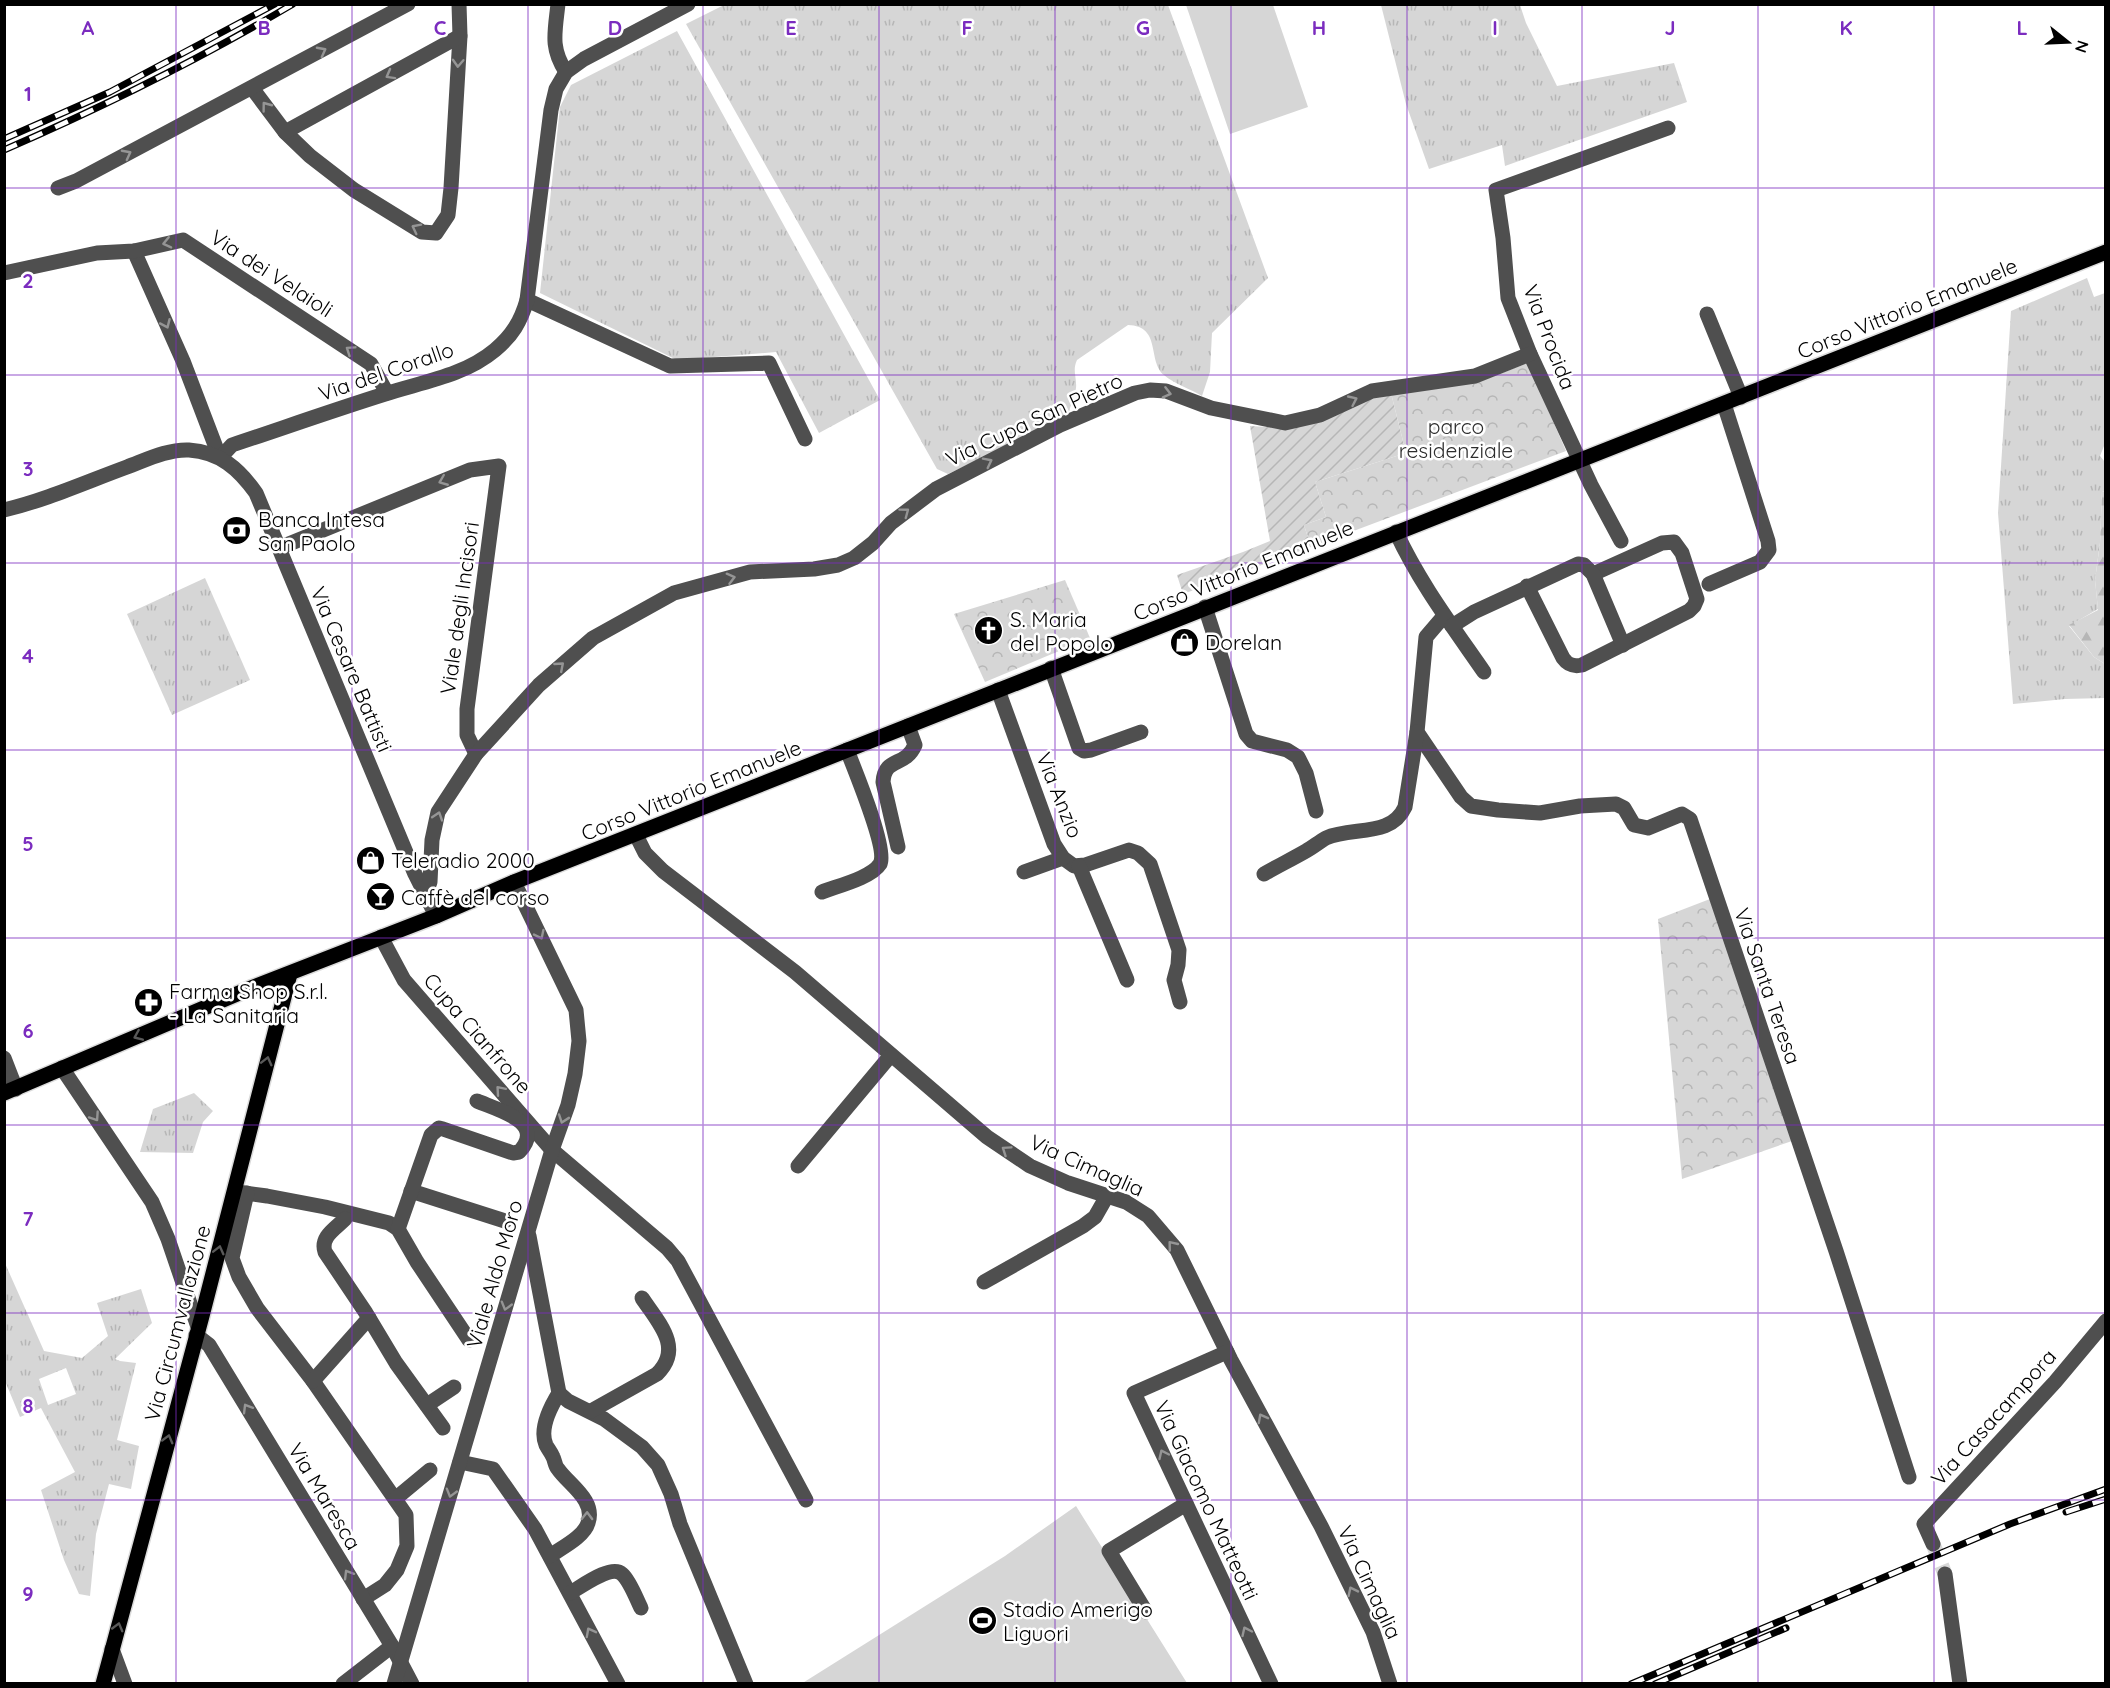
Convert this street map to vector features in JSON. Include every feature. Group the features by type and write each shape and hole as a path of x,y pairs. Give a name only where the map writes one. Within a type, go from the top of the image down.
{"main road":[{"name":"Corso Vittorio Emanuele","path":"10,1091 251,988 436,916 514,882 2106,252"},
{"name":"Via Circumvallazione","path":"103,1683 197,1331 241,1192 290,974"}],"street":[{"path":"58,188 76,181 408,4"},
{"path":"252,88 285,132 310,156 354,190 422,232 436,233 448,215 459,4"},
{"path":"558,4 554,36 557,58 566,72 584,59 688,4"},
{"path":"285,132 459,36"},
{"name":"Via del Corallo","path":"220,458 232,446 387,393 453,374 494,351 510,336 522,317 527,300 551,110 556,89 566,72"},
{"name":"Via Procida","path":"1621,541 1580,461 1530,354 1508,298 1496,190 1668,128"},
{"name":"Via dei Velaioli","path":"4,273 97,253 134,251 183,240 371,364 387,393"},
{"path":"134,251 187,371 220,458"},
{"path":"527,300 670,366 769,363 805,439"},
{"path":"1707,314 1741,397"},
{"name":"Via Cupa San Pietro","path":"425,894 430,882 432,840 438,812 476,754 539,685 592,638 674,593 750,572 814,569 838,565 854,558 873,543 891,523 936,489 1060,425 1143,391 1166,391 1210,408 1285,423 1320,415 1372,391 1475,376 1530,354"},
{"path":"1709,584 1760,562 1769,550 1724,404"},
{"name":"Via Cesare Battisti","path":"4,510 41,499 165,453 189,450 220,458 241,473 256,494 436,916"},
{"name":"Viale degli Incisori","path":"279,548 470,470 499,466 467,709 468,735 476,754"},
{"path":"1396,532 1448,621 1484,672"},
{"path":"1527,586 1563,658 1569,665 1582,665 1689,611 1694,606 1697,596 1682,552 1674,542 1668,541 1593,574"},
{"path":"1264,874 1324,839 1338,834 1383,827 1392,824 1401,816 1405,807 1418,732 1426,637 1448,621 1474,612 1578,564 1584,565 1593,574 1623,645"},
{"path":"1205,607 1246,734 1252,741 1287,750 1298,756 1306,773 1316,811"},
{"path":"1051,668 1079,748 1084,751 1091,750 1142,732"},
{"name":"Via Anzio","path":"998,690 1051,836 1063,858 1069,864 1079,866 1129,850 1138,853 1150,864 1179,950 1174,980 1180,1002"},
{"path":"898,847 883,782 887,767 907,758 915,745 908,726"},
{"name":"Via Santa Teresa","path":"1418,732 1461,797 1471,806 1540,813 1580,806 1616,804 1624,808 1634,825 1644,828 1682,814 1690,819 1836,1251 1909,1477"},
{"path":"822,892 864,876 879,865 881,860 878,836 847,750"},
{"name":"Via Cimaglia","path":"636,834 645,853 663,871 795,972 987,1137 1030,1166 1068,1183 1126,1202 1148,1216 1177,1250 1227,1352 1326,1536 1373,1632 1390,1683"},
{"path":"1024,872 1063,858"},
{"path":"1079,866 1127,980"},
{"name":"Viale Aldo Moro","path":"394,1683 552,1150 568,1105 575,1074 579,1041 576,1010 514,882"},
{"name":"Cupa Cianfrone","path":"381,937 404,980 552,1150 667,1248 678,1261 806,1500"},
{"path":"798,1166 891,1054"},
{"path":"4,1058 10,1091"},
{"name":"Via Maresca","path":"62,1068 152,1202 168,1239 197,1331 209,1345 392,1646 412,1683"},
{"path":"399,1229 430,1135 439,1128 513,1153 523,1148 527,1134 524,1124 477,1101"},
{"path":"411,1191 505,1221"},
{"path":"363,1599 385,1585 397,1570 407,1546 406,1515 313,1381 257,1308 239,1277 233,1264 233,1247 241,1192 348,1212 389,1223 399,1229 417,1262 469,1340"},
{"path":"984,1282 1083,1226 1095,1217 1107,1196"},
{"path":"345,1219 326,1238 322,1245 325,1252 396,1363 443,1428"},
{"path":"528,1231 559,1393 548,1417 544,1438 557,1468 586,1502 589,1514 588,1525 579,1535 550,1556"},
{"path":"591,1411 657,1374 665,1366 669,1354 669,1342 664,1330 642,1298"},
{"path":"313,1381 369,1318"},
{"name":"Via Casacampora","path":"1933,1544 1924,1524 2055,1382 2106,1321"},
{"name":"Via Giacomo Matteotti","path":"1227,1352 1134,1393 1271,1683"},
{"path":"427,1405 454,1387"},
{"path":"559,1393 568,1401 591,1411 642,1447 658,1465 746,1683"},
{"path":"460,1462 493,1470 535,1529 618,1683"},
{"path":"395,1499 430,1470"},
{"path":"1146,1612 1109,1551 1186,1504"},
{"path":"570,1593 607,1572 616,1570 624,1575 641,1608"},
{"path":"1945,1574 1960,1683"},
{"path":"343,1683 392,1646"},
{"path":"112,1649 125,1683"}],"green space":[{"path":"726,4 1168,5 1268,278 1212,333 1210,372 1202,396 1164,375 1159,369 1146,331 1128,325 1077,360 1076,388 1068,417 948,474 937,469 686,24"},
{"path":"1186,5 1273,5 1308,107 1230,134"},
{"path":"1381,5 1520,5 1526,23 1557,86 1674,63 1687,102 1505,166 1502,145 1429,169 1406,104"},
{"path":"677,31 880,400 819,433 776,352 677,360 540,293 560,107 571,85"},
{"path":"2087,278 2094,297 2105,293 2106,441 2100,456 2105,462 2106,492 2102,491 2100,543 2095,580 2098,609 2069,626 2094,657 2105,664 2105,698 2013,704 1998,513 2011,311"},
{"name":"parco residenziale","path":"1528,363 1566,451 1311,547 1304,525 1326,517 1315,482 1406,453 1391,393 1476,383"},
{"path":"1391,393 1406,453 1315,482 1326,517 1304,525 1311,547 1183,594 1177,575 1270,541 1250,426 1288,428 1371,396"},
{"path":"2102,491 2106,492 2105,664 2094,657 2069,625 2098,610 2095,580 2100,543"},
{"path":"205,578 250,680 172,715 127,614"},
{"path":"1065,580 1090,638 985,682 954,614"},
{"path":"1710,899 1792,1141 1682,1179 1658,919"},
{"path":"194,1093 213,1111 203,1122 193,1153 140,1152 153,1109"},
{"path":"4,1261 44,1351 82,1358 108,1336 97,1303 141,1289 152,1323 115,1359 136,1363 117,1440 139,1446 131,1489 109,1484 96,1534 90,1596 79,1594 64,1560 41,1490 75,1472 41,1408 20,1417 5,1381","holes":["66,1368 76,1394 48,1405 39,1379"]},
{"name":"Stadio Amerigo Liguori","path":"1076,1506 1187,1683 801,1684 1005,1556"}],"tunnel":[{"path":"1933,1544 1945,1574"}],"railway":[{"path":"4,139 110,92 275,4"},
{"path":"4,150 151,82 293,4"},
{"path":"1631,1684 2010,1524 2106,1489"},
{"path":"2066,1512 2106,1499"},
{"path":"1655,1684 1786,1628"}],"place":[{"name":"Banca Intesa San Paolo","path":"237,531"},
{"name":"S. Maria del Popolo","path":"989,631"},
{"name":"Dorelan","path":"1184,642"},
{"name":"Teleradio 2000","path":"370,860"},
{"name":"Caffè del corso","path":"380,897"},
{"name":"Farma Shop S.r.l. - La Sanitaria","path":"148,1003"},
{"name":"Stadio Amerigo Liguori","path":"982,1621"}]}
